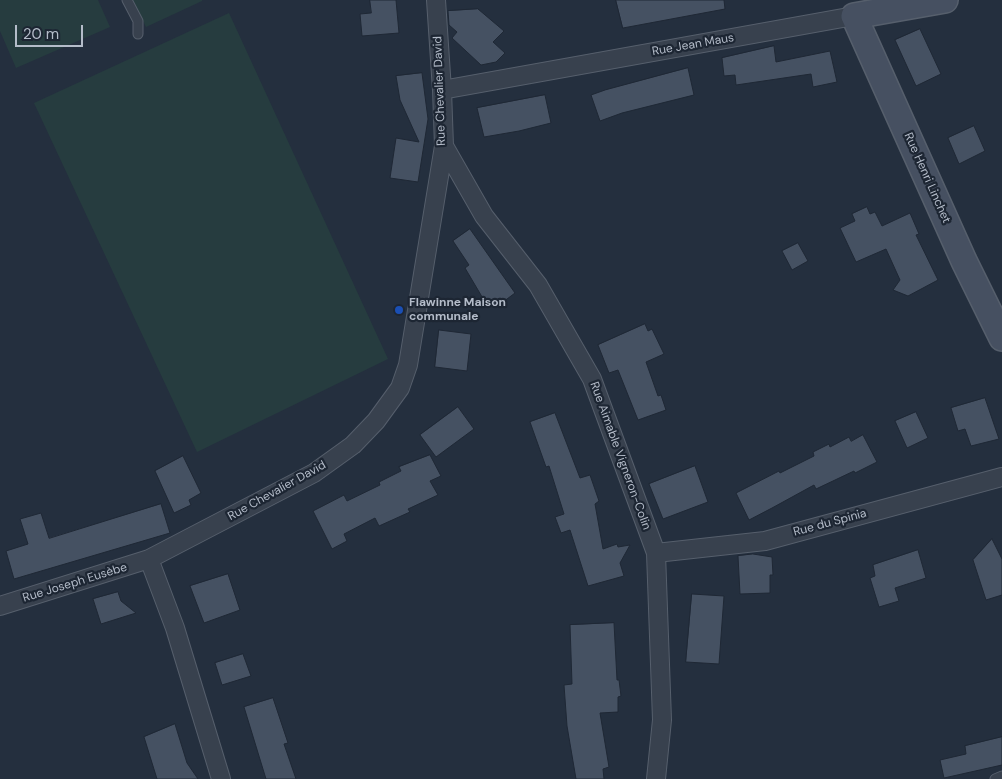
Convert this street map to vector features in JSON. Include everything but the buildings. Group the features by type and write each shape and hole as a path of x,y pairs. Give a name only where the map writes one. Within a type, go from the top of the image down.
{"street":[{"name":"Rue Chevalier David","path":"149,560 314,473 353,445 376,421 400,388 408,365 444,146 436,0"},
{"name":"Rue Jean Maus","path":"442,90 945,0"},
{"name":"Rue Henri Linchet","path":"854,16 964,261 1002,338"},
{"name":"Rue Aimable Vigneron-Colin","path":"444,146 484,216 538,285 592,379 656,553 662,720 656,779"},
{"name":"Rue du Spinia","path":"656,553 765,541 1002,477"},
{"name":"Rue Joseph Eusèbe","path":"0,606 149,560"},
{"path":"149,560 174,628 220,779"}],"lane":[{"path":"127,0 138,21 138,34"},
{"path":"995,779 1002,776"}],"green space":[{"path":"0,0 98,0 110,27 16,68 0,31"},
{"path":"133,0 202,0 202,1 146,27"},
{"path":"229,13 388,359 197,452 34,103"}],"place":[{"name":"Flawinne Maison communale","path":"399,310"}]}
